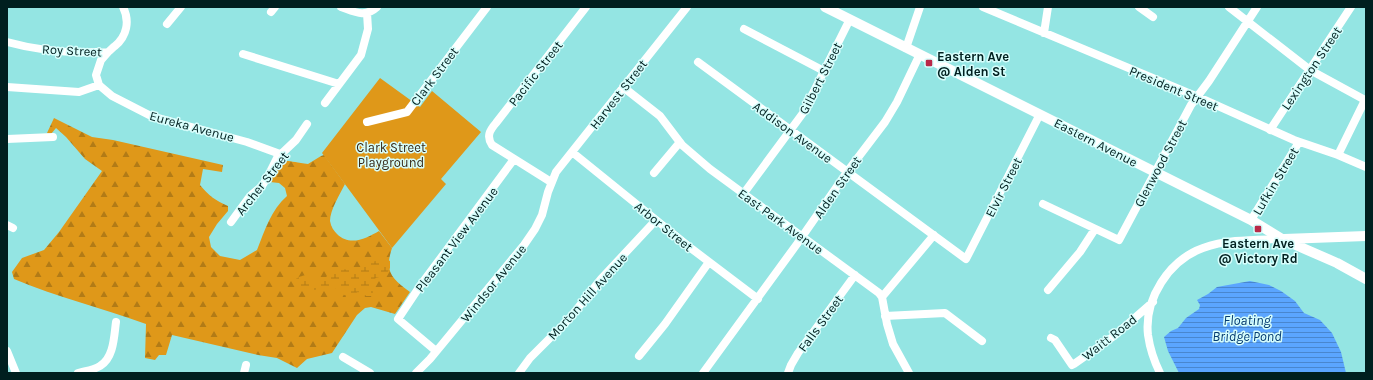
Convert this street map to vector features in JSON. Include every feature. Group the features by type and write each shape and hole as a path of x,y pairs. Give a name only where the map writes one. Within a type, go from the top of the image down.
{"main road":[{"name":"Eastern Avenue","path":"825,7 1251,220 1282,239 1337,263 1366,279"},
{"path":"1282,239 1366,236"}],"street":[{"name":"Roy Street","path":"7,42 31,48 57,51 81,53 108,52 119,43 127,27 127,16 123,7"},
{"path":"168,24 181,7"},
{"path":"341,7 367,14 372,12 377,7"},
{"name":"Clark Street","path":"367,122 407,112 487,7"},
{"name":"Pacific Street","path":"514,159 492,145 488,135 490,130 586,7"},
{"name":"Harvest Street","path":"551,182 556,172 687,7"},
{"path":"906,48 920,7"},
{"name":"President Street","path":"983,7 1198,97 1270,130 1366,167"},
{"path":"1044,33 1048,7"},
{"path":"1139,7 1153,17"},
{"path":"1229,7 1310,70 1365,99 1338,155"},
{"name":"Glenwood Street","path":"1095,229 1119,240 1191,105 1198,97 1257,7"},
{"name":"Lexington Street","path":"1270,130 1351,7"},
{"path":"325,103 361,55 368,29 367,14"},
{"name":"Gilbert Street","path":"744,194 791,131 812,97 850,19"},
{"path":"744,29 824,71"},
{"path":"7,87 79,92 99,85 96,75 101,60 108,52"},
{"path":"243,54 339,84"},
{"name":"Alden Street","path":"703,373 758,299 847,171 888,116 897,102 920,54"},
{"name":"Addison Avenue","path":"698,62 966,259"},
{"name":"Eureka Avenue","path":"99,85 121,102 151,116 247,142 280,154"},
{"name":"East Park Avenue","path":"624,87 660,116 680,142 710,169 803,236 879,293 882,297"},
{"name":"Elvir Street","path":"966,259 1040,114"},
{"name":"Archer Street","path":"231,222 250,196 262,186 280,154 296,140 306,124"},
{"path":"7,139 53,137"},
{"path":"654,173 680,142"},
{"name":"Lufkin Street","path":"1251,220 1299,142"},
{"name":"Arbor Street","path":"572,152 709,262 758,299"},
{"path":"514,159 551,182"},
{"name":"Pleasant View Avenue","path":"436,351 398,319 420,286 514,159"},
{"name":"Windsor Avenue","path":"416,373 524,245 535,229 542,215 551,182"},
{"path":"1043,204 1095,229 1080,252 1048,290"},
{"name":"Morton Hill Avenue","path":"519,373 530,358 569,319 601,279 656,220"},
{"path":"909,373 893,344 885,316 882,297 934,235"},
{"path":"1160,373 1150,347 1148,321 1158,288 1182,258 1215,244 1282,239"},
{"path":"639,356 665,324 709,262"},
{"name":"Falls Street","path":"788,373 798,353 855,275"},
{"name":"Waitt Road","path":"1051,338 1055,340 1072,364 1074,364 1114,336 1153,302"},
{"path":"885,316 945,313 982,341"},
{"path":"78,373 102,366 108,359 111,353 116,322"},
{"path":"7,351 16,373"},
{"path":"343,358 370,373"}],"green space":[{"name":"Clark Street Playground","path":"380,78 420,107 432,91 481,132 441,179 446,184 392,248 322,153"},
{"path":"54,118 92,137 113,140 223,165 222,172 203,169 200,185 212,197 228,206 228,211 217,224 209,237 211,247 220,256 240,260 257,250 273,214 287,196 285,188 279,183 270,182 280,163 288,161 308,164 324,155 345,184 330,217 333,229 342,238 353,241 379,231 392,248 389,263 391,274 398,283 410,292 395,314 371,307 365,308 357,315 332,353 307,359 297,368 277,358 172,335 166,355 159,355 155,360 145,358 146,324 14,279 12,272 22,258 44,250 59,232 102,171 85,159 56,128 51,134 47,133"},
{"path":"385,258 390,261 390,268 386,275 372,281 373,293 371,296 366,296 358,292 347,298 337,289 303,290 298,289 294,284 294,281 297,278 304,275 306,275 309,279 318,281 341,269 354,270 366,264"}],"water":[{"name":"Floating Bridge Pond","path":"1250,281 1269,285 1281,291 1295,301 1304,313 1320,320 1332,333 1341,352 1346,373 1179,373 1168,351 1164,337 1171,331 1178,328 1186,318 1199,309 1200,305 1197,300 1217,287"}],"place":[{"name":"Eastern Ave @ Alden St","path":"929,63"},
{"name":"Eastern Ave @ Victory Rd","path":"1258,229"}]}
